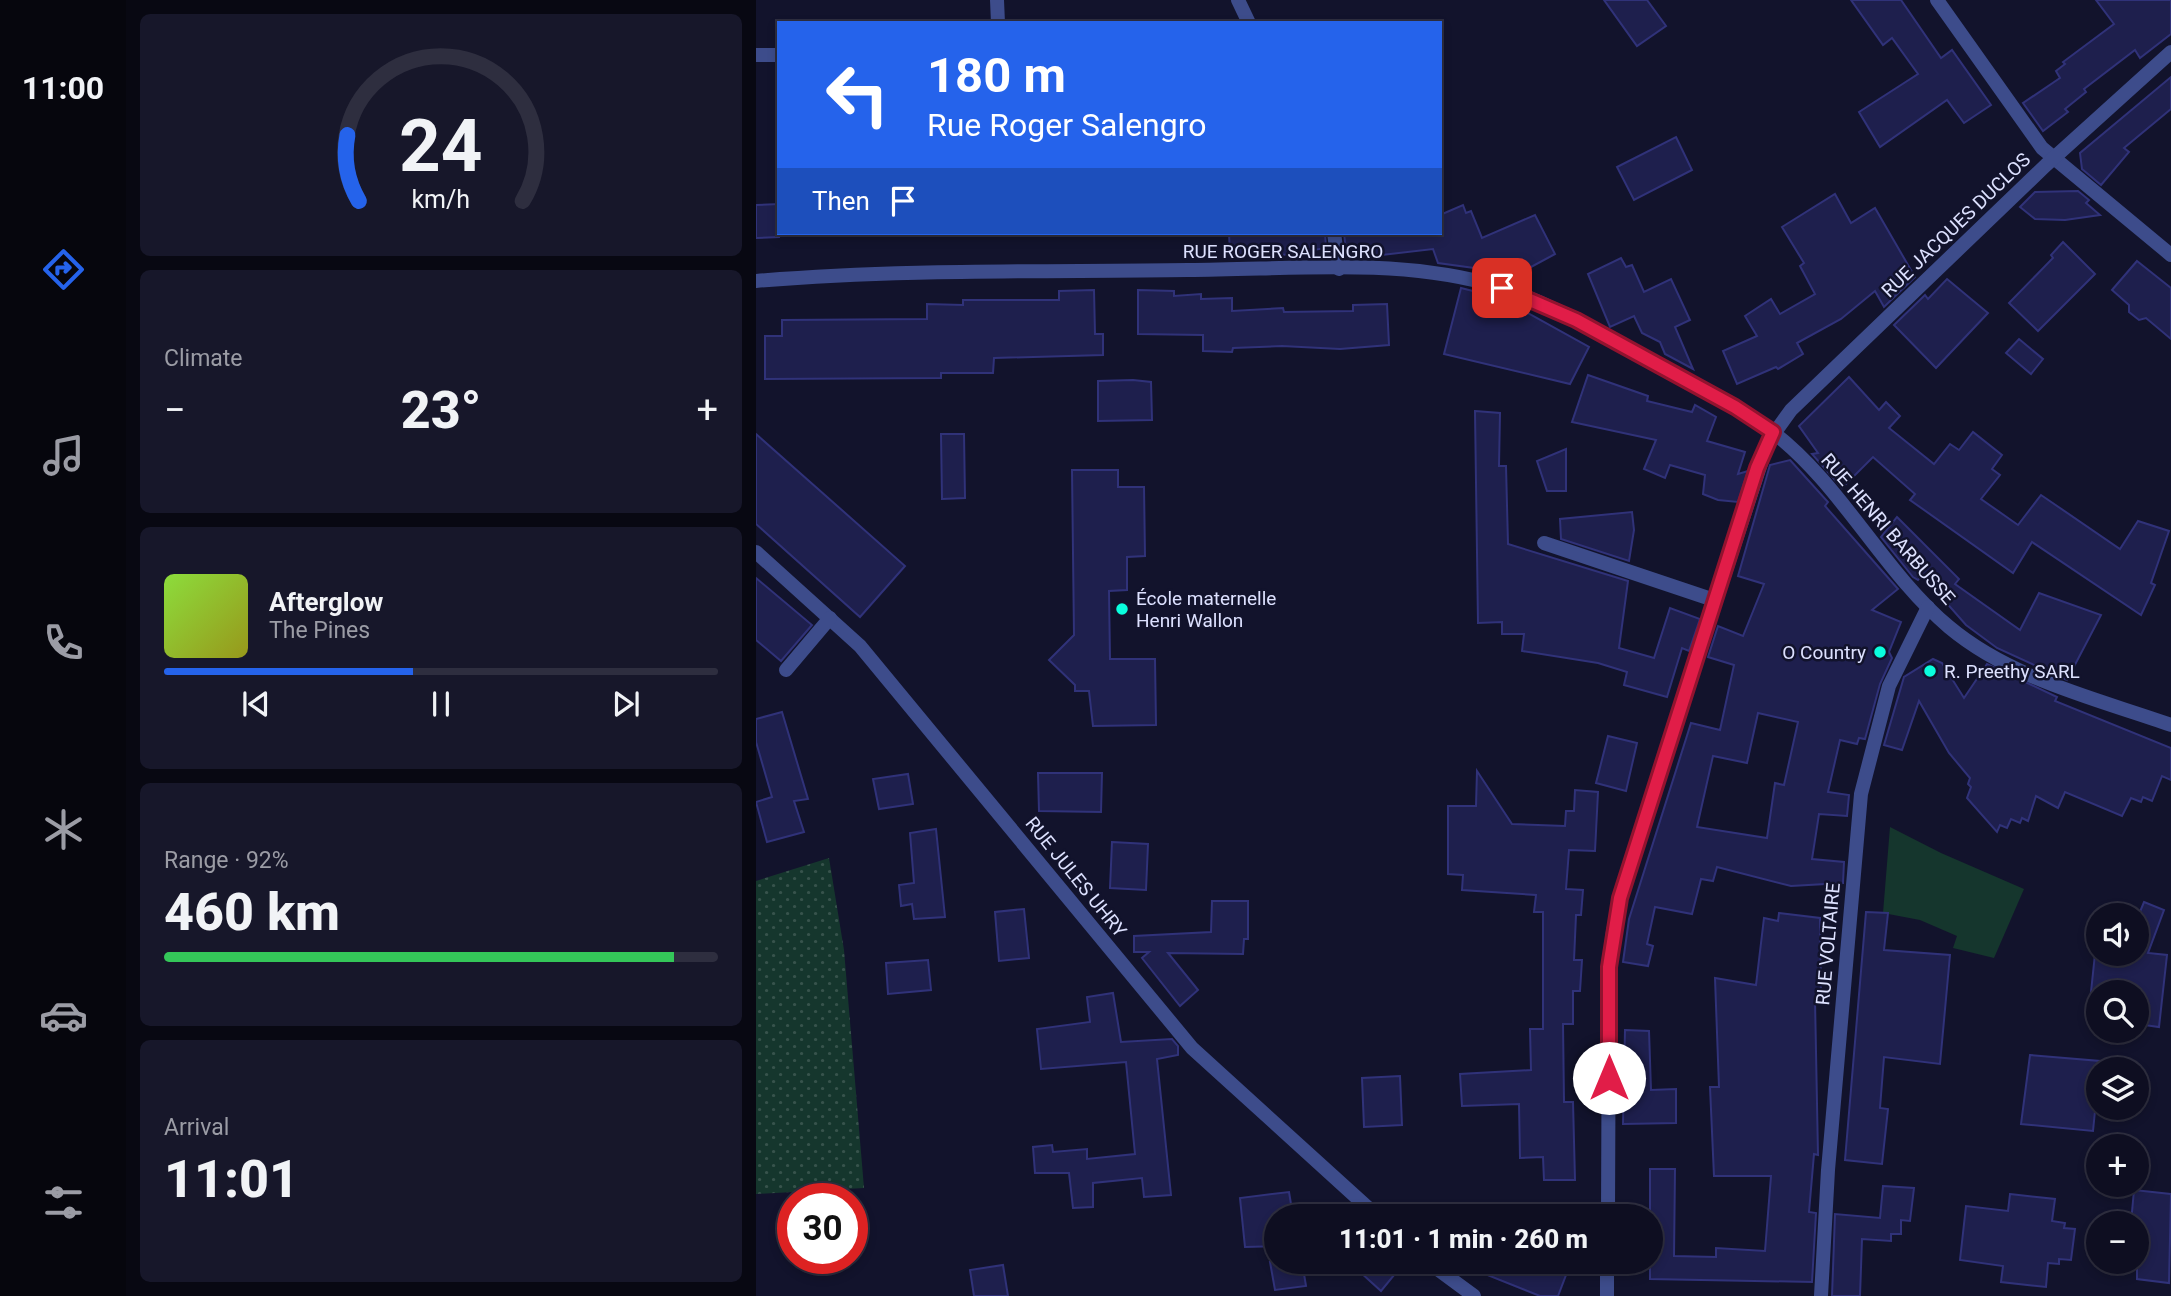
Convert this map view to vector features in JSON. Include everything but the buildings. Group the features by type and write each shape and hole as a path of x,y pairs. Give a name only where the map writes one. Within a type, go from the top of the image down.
{"street":[{"path":"997,0 998,21"},
{"path":"1238,0 1249,21"},
{"path":"1937,0 2031,136 2053,159 2171,255"},
{"name":"RUE JACQUES DUCLOS","path":"1608,1204 1609,967 1613,931 1633,852 1762,454 1773,432 1791,410 2053,159 2171,52"},
{"path":"756,55 777,55"},
{"path":"1334,235 1339,269"},
{"name":"RUE ROGER SALENGRO","path":"756,281 864,275 1339,269 1398,270 1432,274 1472,280 1521,294 1576,320 1735,407 1773,432"},
{"name":"RUE HENRI BARBUSSE","path":"1773,432 1821,480 1928,607 1951,629 2002,662 2171,725"},
{"path":"1544,543 1714,600"},
{"name":"RUE JULES UHRY","path":"756,552 860,646 925,721 1192,1048 1364,1204"},
{"name":"RUE VOLTAIRE","path":"1821,1296 1828,1170 1861,794 1889,686 1897,665 1928,607"},
{"path":"786,670 830,618"},
{"path":"1444,1274 1474,1296"},
{"path":"1607,1274 1607,1296"}],"green space":[{"path":"1890,827 1941,853 2024,889 1994,958 1953,948 1957,936 1920,920 1883,913"},
{"path":"829,858 844,950 864,1183 777,1183 777,1193 756,1194 756,881"}],"place":[{"name":"École maternelle Henri Wallon","path":"1122,609"},
{"name":"O Country","path":"1880,652"},
{"name":"R. Preethy SARL","path":"1930,671"}],"route":[{"path":"1502,288 1576,320 1735,407 1773,432 1757,468 1620,898 1609,967 1609,1078"}]}
